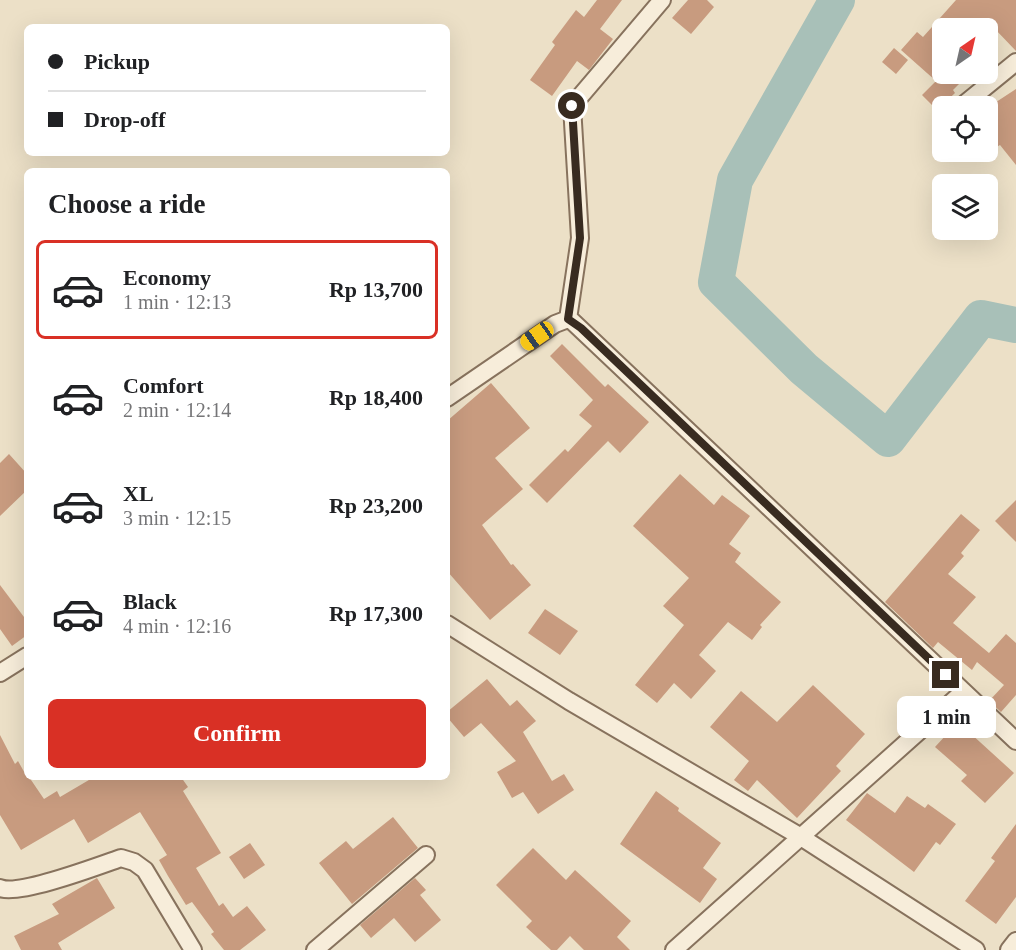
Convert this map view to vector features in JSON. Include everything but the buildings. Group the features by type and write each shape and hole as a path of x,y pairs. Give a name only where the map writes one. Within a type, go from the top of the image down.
{"street":[{"path":"568,319 580,238 572,106 662,0"},
{"path":"974,96 1016,62"},
{"path":"450,396 555,324 568,319"},
{"path":"568,319 581,328 1016,741"},
{"path":"450,626 569,700 801,837 976,950"},
{"path":"0,673 24,658"},
{"path":"674,950 963,692"},
{"path":"315,950 426,855"},
{"path":"0,888 7,891 41,884 121,858 134,862 145,870 193,950"},
{"path":"1009,950 1016,941"}],"waterway":[{"path":"837,0 735,180 716,282 804,369 888,439 981,318 1016,325"}],"route":[{"path":"572,106 580,238 568,319 581,328 946,675"}]}
